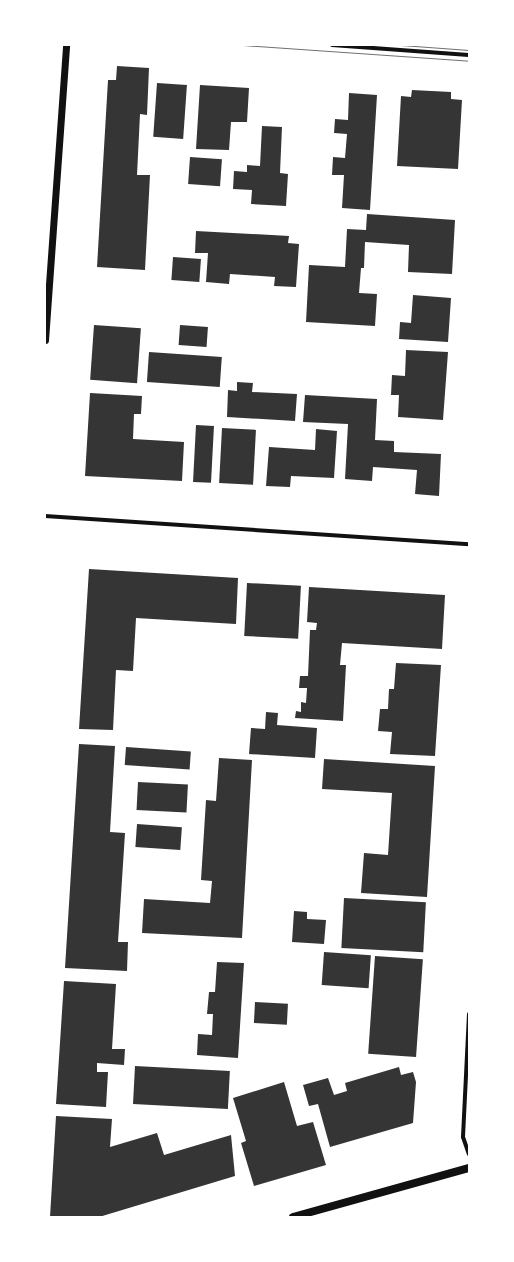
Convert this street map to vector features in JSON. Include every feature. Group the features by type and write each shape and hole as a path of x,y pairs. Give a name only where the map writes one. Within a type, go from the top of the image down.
{"main road":[{"path":"292,1217 469,1168"}],"street":[{"path":"45,340 66,45"},
{"path":"332,45 469,55"},
{"path":"45,516 469,544"},
{"path":"469,1014 463,1137 469,1154"}],"building":[{"path":"117,66 149,68 147,115 140,114 137,175 150,175 145,270 97,267 108,80 116,80"},
{"path":"157,83 187,85 183,139 153,137"},
{"path":"200,85 249,88 247,122 231,122 229,150 196,149"},
{"path":"412,90 451,92 451,99 462,100 458,169 397,166 401,96 411,97"},
{"path":"349,93 377,95 370,210 342,208 344,175 332,175 333,157 345,158 347,134 334,133 335,119 348,120"},
{"path":"262,126 282,127 280,173 288,174 286,206 251,204 252,190 233,189 234,171 247,172 247,165 260,166"},
{"path":"190,157 222,159 220,186 188,184"},
{"path":"367,214 455,220 452,274 408,272 409,245 365,242 364,268 361,268 359,293 377,294 375,326 306,322 309,265 345,267 347,229 366,230"},
{"path":"196,231 289,236 288,243 299,244 296,287 274,286 275,277 230,274 229,284 206,282 208,253 195,253"},
{"path":"173,257 201,259 199,282 171,280"},
{"path":"413,295 451,298 448,342 399,339 400,322 411,323"},
{"path":"94,325 141,328 137,383 90,380"},
{"path":"180,325 208,327 207,347 179,345"},
{"path":"406,350 448,352 443,420 398,417 399,395 391,395 392,375 405,376"},
{"path":"149,352 222,357 220,387 147,382"},
{"path":"237,382 253,383 252,392 297,394 295,421 227,417 228,390 237,391"},
{"path":"90,393 142,396 141,414 134,414 133,439 184,442 182,481 85,476"},
{"path":"305,395 377,399 375,440 394,441 394,452 441,454 439,496 415,494 417,470 373,467 372,481 345,479 348,424 303,422"},
{"path":"196,425 214,426 211,483 193,482"},
{"path":"222,428 256,430 253,485 219,483"},
{"path":"316,429 337,431 334,478 291,476 290,487 266,486 269,447 315,450"},
{"path":"89,569 238,578 236,624 136,618 133,671 116,670 113,730 79,729"},
{"path":"247,583 301,586 298,639 244,636"},
{"path":"309,587 445,595 442,649 342,643 340,665 346,665 343,721 295,718 296,711 301,712 301,702 306,703 307,688 299,688 300,676 308,676 310,630 316,630 317,623 307,622"},
{"path":"396,663 441,665 435,756 390,754 392,732 378,731 380,709 388,709 389,689 394,689"},
{"path":"266,712 278,713 277,725 317,728 315,758 249,754 251,728 265,729"},
{"path":"79,744 115,746 110,832 125,833 118,942 128,942 127,971 65,968"},
{"path":"126,747 191,752 190,769 125,765"},
{"path":"219,758 252,760 242,938 142,933 144,899 210,903 212,881 201,880 206,800 216,801"},
{"path":"324,759 435,766 427,897 361,893 364,853 388,855 392,793 322,789"},
{"path":"138,782 188,785 186,813 137,810"},
{"path":"137,824 182,827 180,850 135,847"},
{"path":"344,898 426,902 423,952 341,948"},
{"path":"294,911 307,912 307,919 326,920 324,944 292,942"},
{"path":"324,952 371,955 369,988 322,985"},
{"path":"375,956 423,959 416,1057 368,1054"},
{"path":"217,962 244,963 238,1058 197,1055 198,1034 212,1035 213,1014 207,1014 209,992 215,992"},
{"path":"64,981 116,984 112,1049 125,1049 124,1065 97,1063 97,1072 108,1072 106,1107 56,1104"},
{"path":"255,1002 288,1004 287,1025 254,1023"},
{"path":"135,1066 230,1071 228,1109 133,1104"},
{"path":"399,1067 401,1075 413,1072 416,1082 413,1123 330,1147 318,1104 309,1106 303,1085 328,1078 334,1095 347,1091 345,1083"},
{"path":"284,1082 297,1126 313,1122 326,1165 254,1186 241,1143 246,1141 233,1098"},
{"path":"56,1116 112,1119 110,1147 157,1133 164,1155 231,1135 235,1176 99,1217 50,1217"}],"tram line":[{"path":"243,45 469,61"},
{"path":"401,45 469,50"}]}
